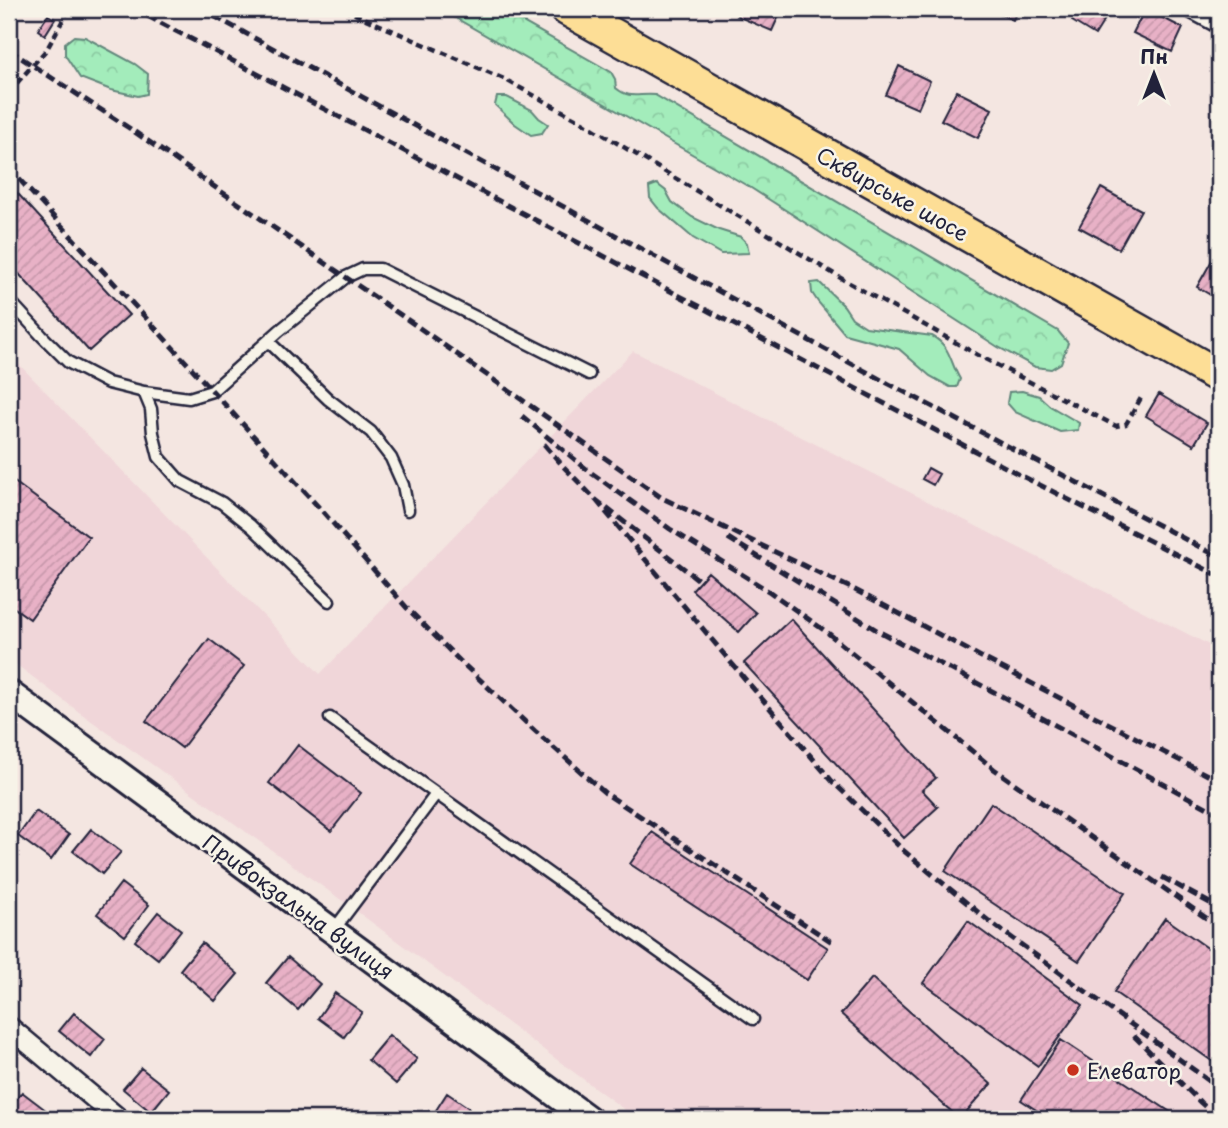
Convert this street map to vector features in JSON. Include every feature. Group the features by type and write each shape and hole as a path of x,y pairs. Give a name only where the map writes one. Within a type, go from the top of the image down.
{"main road":[{"name":"Сквирське шосе","path":"567,9 1219,376"}],"street":[{"path":"1193,9 1219,23"},
{"name":"Привокзальна вулиця","path":"9,693 589,1119"},
{"path":"9,1027 119,1119"}],"lane":[{"path":"9,299 68,362 108,383 144,393 189,398 212,391 346,277 363,270 380,269 589,374"},
{"path":"268,341 328,399 371,432 391,457 403,485 408,510"},
{"path":"144,393 151,409 159,457 180,481 222,503 329,601"},
{"path":"330,719 753,1019"},
{"path":"333,931 436,794"}],"path":[{"path":"9,93 47,49 69,9"},
{"path":"343,9 504,79 579,120 855,287 985,359 1116,426 1126,424 1141,398"}],"shaded area":[{"path":"633,351 1219,650 1219,1119 637,1119 9,659 9,354 320,674"}],"green space":[{"path":"440,9 500,9 611,72 616,88 621,92 630,95 655,95 1058,331 1068,343 1061,363 1051,369 1035,367 998,347 751,188"},
{"path":"74,36 85,37 148,74 147,94 138,96 111,90 80,78 65,55 65,43"},
{"path":"497,97 507,97 532,110 548,124 542,133 531,135 495,105"},
{"path":"657,184 666,191 672,202 692,217 741,237 747,243 749,253 721,254 693,238 650,198 649,187"},
{"path":"819,282 844,306 852,318 866,327 932,336 938,340 947,350 960,379 957,387 950,387 930,376 899,349 845,334 812,293 811,283"},
{"path":"1022,391 1039,396 1050,406 1079,423 1078,430 1060,432 1015,412 1007,403 1009,392"}],"building":[{"path":"740,9 782,9 772,31 737,16"},
{"path":"988,9 1018,9 1013,20"},
{"path":"1079,9 1110,11 1095,35 1072,21"},
{"path":"1145,9 1183,28 1172,52 1133,33"},
{"path":"48,15 55,19 45,35 38,30"},
{"path":"899,66 930,81 918,109 886,95"},
{"path":"956,91 992,109 978,138 941,120"},
{"path":"9,184 129,315 89,351 9,263"},
{"path":"1101,188 1141,210 1119,249 1079,227"},
{"path":"1219,248 1219,300 1197,287"},
{"path":"1159,394 1207,423 1194,445 1146,416"},
{"path":"928,468 939,474 933,485 922,479"},
{"path":"9,478 89,537 30,619 9,604"},
{"path":"708,572 756,613 739,632 692,590"},
{"path":"791,619 936,778 922,790 938,807 904,838 744,663"},
{"path":"209,639 244,666 182,748 146,721"},
{"path":"298,745 361,793 331,831 269,783"},
{"path":"991,803 1125,893 1079,961 945,871"},
{"path":"36,811 69,835 51,860 18,836"},
{"path":"91,829 121,852 102,874 73,851"},
{"path":"652,832 828,948 807,980 630,864"},
{"path":"121,883 149,905 125,936 97,914"},
{"path":"158,912 181,930 158,959 135,941"},
{"path":"1165,918 1219,956 1219,1066 1114,992"},
{"path":"968,921 1083,1005 1038,1066 923,983"},
{"path":"202,943 238,974 215,1001 180,970"},
{"path":"288,957 320,984 298,1010 266,983"},
{"path":"872,978 991,1084 960,1119 841,1014"},
{"path":"335,993 362,1012 344,1037 318,1018"},
{"path":"74,1013 105,1039 91,1057 59,1031"},
{"path":"389,1035 417,1059 396,1084 368,1060"},
{"name":"Елеватор","path":"1061,1040 1181,1119 1050,1119 1021,1100"},
{"path":"141,1068 169,1090 151,1112 123,1089"},
{"path":"22,1092 55,1117 9,1119 9,1109"},
{"path":"447,1093 469,1108 461,1119 431,1118"}],"railway":[{"path":"134,9 1028,479 1219,576"},
{"path":"201,9 876,377 1219,557"},
{"path":"9,50 129,128 662,498 855,590 1219,781"},
{"path":"9,168 323,512 407,608 460,661 605,793 835,944"},
{"path":"522,416 590,472 670,529 770,592 828,633 994,769 1219,927"},
{"path":"544,444 596,500 700,581"},
{"path":"596,500 832,781 904,851 990,922 1219,1088"},
{"path":"728,538 880,632 1219,814"},
{"path":"1162,877 1219,908"},
{"path":"1134,1036 1219,1119"}],"place":[{"name":"Елеватор","path":"1073,1070"}]}
